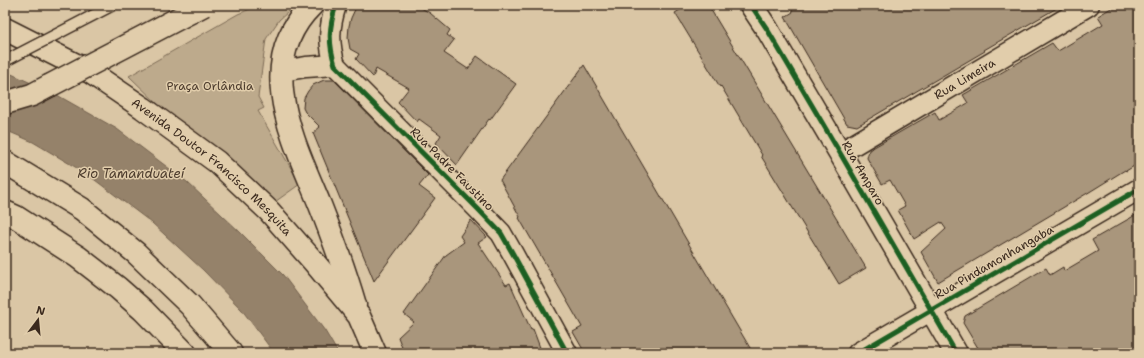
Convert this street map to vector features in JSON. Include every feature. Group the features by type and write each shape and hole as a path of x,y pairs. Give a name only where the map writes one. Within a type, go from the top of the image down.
{"main road":[{"path":"5,103 32,95 204,5"},
{"path":"312,5 291,32 282,57 282,95 288,123 340,256 359,316"},
{"name":"Rua Amparo","path":"751,5 840,153 956,353"},
{"name":"Avenida Doutor Francisco Mesquita","path":"5,29 90,72 143,108 217,162 269,211 359,316 375,353"},
{"path":"5,162 82,209 136,253 190,305 231,353"},
{"path":"5,212 16,217 78,257 118,288 143,310 184,353"}],"street":[{"path":"282,71 306,67 335,65 329,39 331,23 336,5"},
{"name":"Rua Limeira","path":"840,153 1089,5"},
{"name":"Rua Padre Faustino","path":"335,65 501,234 567,353"},
{"name":"Rua Pindamonhangaba","path":"858,353 1139,189"}],"lane":[{"path":"5,61 113,5"}],"green space":[{"name":"Praça Orlândia","path":"260,5 296,5 279,20 266,39 258,97 264,108 258,111 300,184 272,204 195,140 129,76 238,14"}],"water":[{"name":"Rio Tamanduateí","path":"5,71 57,95 117,129 187,182 283,275 325,331 338,353 274,353 242,310 203,270 152,223 87,174 33,142 5,130"}],"building":[{"path":"357,5 416,5 430,13 450,30 447,35 454,40 444,53 468,69 477,56 516,84 490,120 489,119 457,165 436,143 441,135 419,119 417,122 398,102 409,88 376,69 373,77 356,59 359,54 350,49 348,38 351,18"},
{"path":"688,5 708,5 866,268 839,284 761,156 762,155 721,86 720,87 675,13"},
{"path":"789,5 1062,5 857,126 847,124 785,17 793,12"},
{"path":"1116,5 1139,5 1139,163 938,282 921,252 946,229 941,222 914,239 898,210 905,206 890,180 882,184 867,158 869,150 935,112 939,120 953,112 968,103 963,95 1052,43 1058,51 1103,24 1098,16"},
{"path":"584,65 753,353 585,353 573,332 582,327 519,218 520,217 500,180"},
{"path":"324,80 334,80 428,175 419,186 435,198 374,281 313,133 320,127 303,108 304,98 308,91 313,85"},
{"path":"1139,213 1139,353 981,353 963,323 965,316 1046,268 1050,275 1063,267 1064,271 1098,251 1092,240"},
{"path":"471,220 487,237 478,243 506,285 510,283 531,330 533,329 542,353 404,353 398,337 414,322 404,314 446,255 464,242 460,236"}],"cycle path":[{"path":"336,5 330,35 331,49 335,65 501,233 567,353"},
{"path":"751,5 767,29 956,353"},
{"path":"858,353 1139,189"}]}
